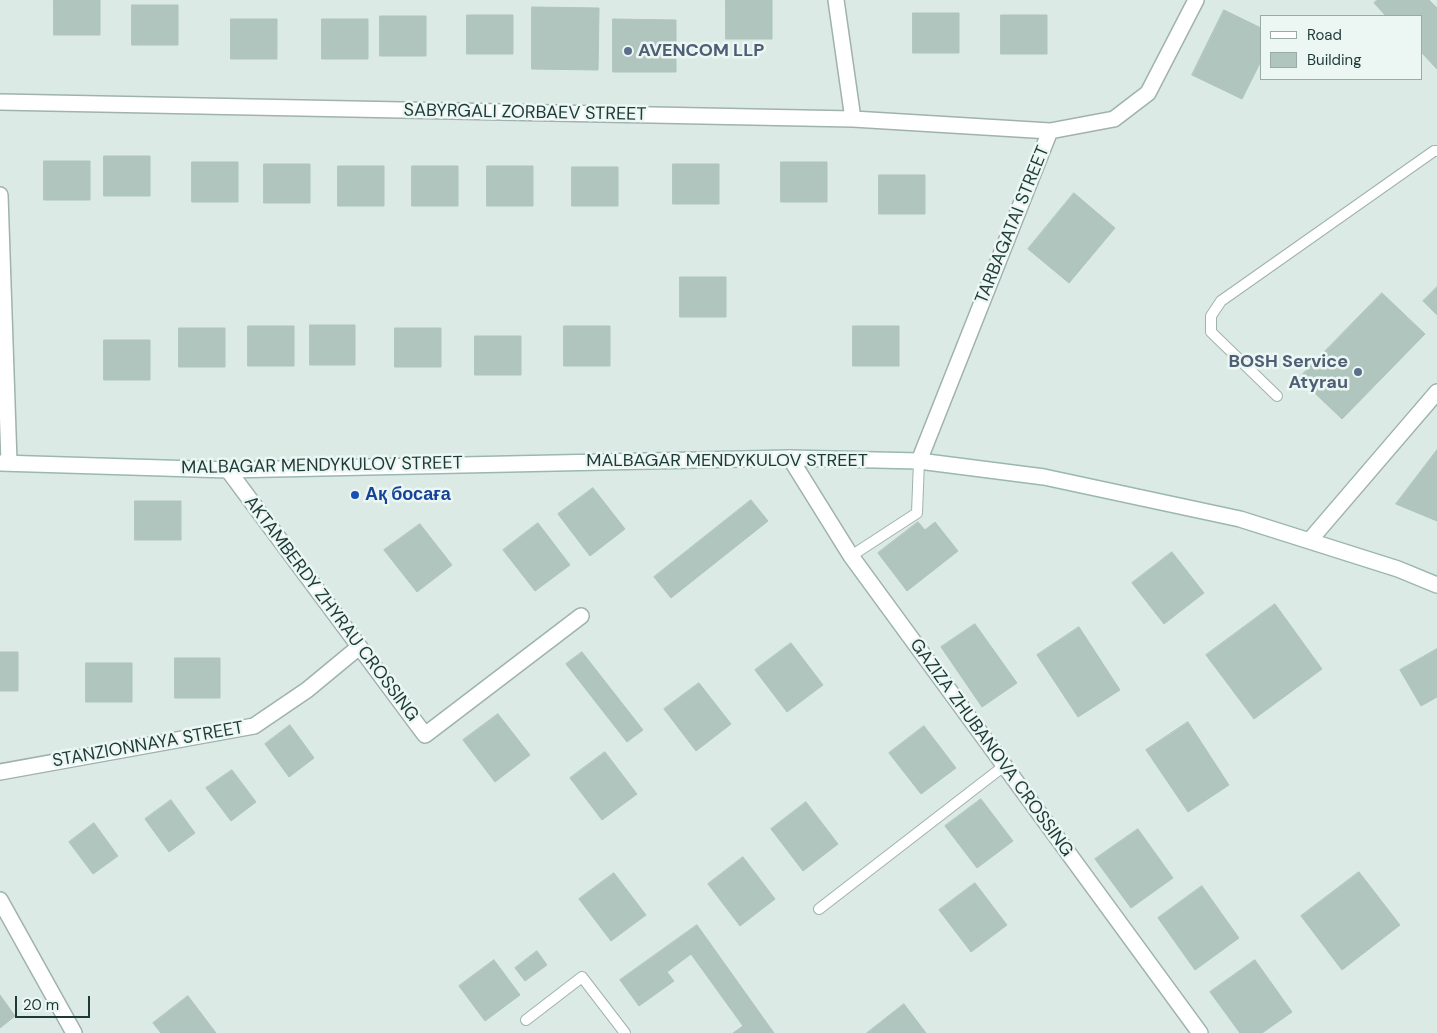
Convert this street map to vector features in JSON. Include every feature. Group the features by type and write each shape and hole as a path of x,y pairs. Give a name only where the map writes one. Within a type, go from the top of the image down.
{"street":[{"path":"836,0 853,119"},
{"name":"TARBAGATAI STREET","path":"919,461 1050,131 1114,119 1148,93 1196,0"},
{"name":"SABYRGALI ZORBAEV STREET","path":"0,102 853,119 1050,131"},
{"path":"0,195 5,463"},
{"path":"1310,540 1437,392"},
{"name":"MALBAGAR MENDYKULOV STREET","path":"5,463 228,470 790,458 919,461 1044,477 1240,519 1398,569 1437,586"},
{"name":"GAZIZA ZHUBANOVA CROSSING","path":"790,458 851,556 1200,1033"},
{"name":"AKTAMBERDY ZHYRAU CROSSING","path":"228,470 425,734 581,616"},
{"name":"STANZIONNAYA STREET","path":"0,772 254,726 307,690 359,647"},
{"path":"0,900 74,1033"}],"lane":[{"path":"1277,396 1211,332 1211,316 1221,300 1434,151 1437,151"},
{"path":"851,556 916,513 919,461"},
{"path":"819,909 1004,766"},
{"path":"526,1020 582,977 625,1033"}],"building":[{"path":"54,0 100,0 100,35 54,35"},
{"path":"726,0 772,0 772,39 726,39"},
{"path":"1377,0 1429,0 1437,8 1437,69 1422,53 1422,15 1385,15 1374,3"},
{"path":"132,5 178,5 178,45 132,45"},
{"path":"532,7 599,8 598,70 532,69"},
{"path":"1224,10 1260,28 1260,63 1242,99 1192,75"},
{"path":"913,13 959,13 959,53 913,53"},
{"path":"467,15 513,15 513,54 467,54"},
{"path":"1001,15 1047,15 1047,54 1001,54"},
{"path":"380,16 426,16 426,56 380,56"},
{"path":"231,19 277,19 277,59 231,59"},
{"path":"322,19 368,19 368,59 322,59"},
{"path":"613,19 676,20 676,72 613,72"},
{"path":"104,156 150,156 150,196 104,196"},
{"path":"44,161 90,161 90,200 44,200"},
{"path":"192,162 238,162 238,202 192,202"},
{"path":"781,162 827,162 827,202 781,202"},
{"path":"264,164 310,164 310,203 264,203"},
{"path":"673,164 719,164 719,204 673,204"},
{"path":"338,166 384,166 384,206 338,206"},
{"path":"412,166 458,166 458,206 412,206"},
{"path":"487,166 533,166 533,206 487,206"},
{"path":"572,167 618,167 618,206 572,206"},
{"path":"879,175 925,175 925,214 879,214"},
{"path":"1074,193 1115,228 1069,283 1028,249"},
{"path":"680,277 726,277 726,317 680,317"},
{"path":"1437,287 1437,315 1423,301"},
{"path":"1382,293 1425,334 1342,419 1299,378"},
{"path":"310,325 355,325 355,365 310,365"},
{"path":"248,326 294,326 294,366 248,366"},
{"path":"564,326 610,326 610,366 564,366"},
{"path":"853,326 899,326 899,366 853,366"},
{"path":"179,328 225,328 225,367 179,367"},
{"path":"395,328 441,328 441,367 395,367"},
{"path":"475,336 521,336 521,375 475,375"},
{"path":"104,340 150,340 150,380 104,380"},
{"path":"1437,450 1437,521 1396,504"},
{"path":"593,488 625,529 590,556 558,514"},
{"path":"751,500 768,521 671,598 654,577"},
{"path":"135,501 181,501 181,540 135,540"},
{"path":"918,522 925,530 935,522 958,551 907,591 878,553"},
{"path":"538,523 570,565 535,591 503,550"},
{"path":"420,524 452,565 417,592 384,550"},
{"path":"1172,552 1204,593 1164,624 1132,583"},
{"path":"1275,604 1322,669 1254,719 1206,655"},
{"path":"975,624 1017,683 982,707 941,647"},
{"path":"1079,627 1120,690 1078,717 1037,655"},
{"path":"791,643 823,685 787,712 755,670"},
{"path":"1437,649 1437,697 1421,706 1400,670"},
{"path":"0,652 18,652 18,691 0,691"},
{"path":"582,652 643,730 627,742 566,664"},
{"path":"175,658 220,658 220,698 175,698"},
{"path":"86,663 132,663 132,702 86,702"},
{"path":"699,683 731,724 696,751 664,709"},
{"path":"498,714 530,755 495,782 463,740"},
{"path":"1188,722 1229,785 1188,812 1146,750"},
{"path":"290,725 314,758 289,777 265,744"},
{"path":"924,726 956,768 921,794 889,753"},
{"path":"605,752 637,794 602,820 570,778"},
{"path":"232,770 256,802 231,821 206,788"},
{"path":"981,799 1013,841 977,868 945,826"},
{"path":"171,800 195,833 169,852 145,819"},
{"path":"806,802 838,844 803,871 771,829"},
{"path":"94,823 118,856 93,874 69,842"},
{"path":"1138,829 1173,878 1131,908 1095,859"},
{"path":"743,857 775,899 740,926 708,884"},
{"path":"1359,872 1400,925 1342,970 1301,916"},
{"path":"614,873 646,915 611,941 579,899"},
{"path":"975,883 1007,925 971,952 939,910"},
{"path":"1202,886 1239,938 1195,970 1158,918"},
{"path":"697,925 774,1033 733,1033 743,1026 691,954 667,972 674,981 639,1006 620,980"},
{"path":"537,951 547,965 525,981 515,968"},
{"path":"494,960 520,995 485,1021 459,986"},
{"path":"1255,960 1292,1012 1262,1033 1240,1033 1210,992"},
{"path":"0,995 15,1016 0,1028"},
{"path":"188,996 216,1033 161,1033 153,1023"},
{"path":"904,1004 926,1033 867,1033"}],"place":[{"name":"AVENCOM LLP","path":"628,51"},
{"name":"BOSH Service Atyrau","path":"1358,372"},
{"name":"Ақ босаға","path":"355,495"}]}
